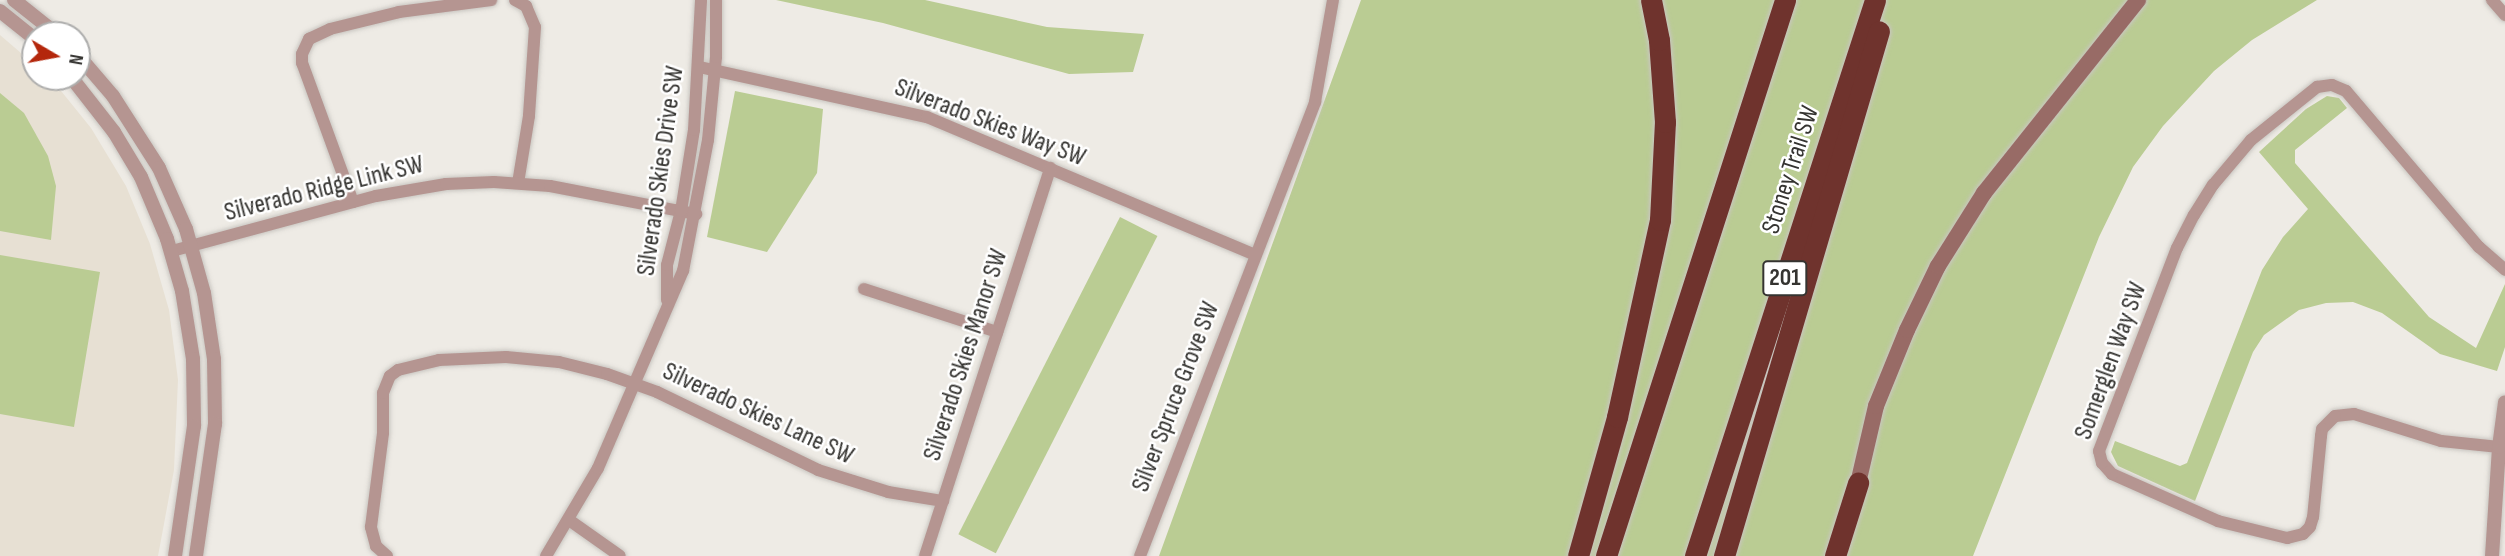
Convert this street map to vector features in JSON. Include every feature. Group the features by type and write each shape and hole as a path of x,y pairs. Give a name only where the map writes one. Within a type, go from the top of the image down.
{"highway":[{"path":"1578,556 1617,417 1660,220 1665,122 1659,40 1651,0"},
{"path":"1606,556 1785,0"},
{"name":"Stoney Trail SW","path":"1695,556 1875,0"},
{"path":"1724,556 1866,84 1887,0"},
{"path":"1835,556 1858,482"}],"main road":[{"path":"1842,556 1876,406 1907,330 1938,266 1984,192 2138,0"}],"street":[{"path":"15,0 41,21"},
{"path":"353,202 302,63 302,54 309,39 330,29 399,12 491,0"},
{"path":"514,0 526,6 535,27 529,116 518,183"},
{"name":"Silverado Skies Drive SW","path":"667,307 667,265 681,211 694,130 701,0"},
{"name":"Silverado Skies Drive SW","path":"546,556 598,468 637,384 683,271 708,140 716,0"},
{"name":"Silver Spruce Grove SW","path":"1140,556 1315,102 1333,0"},
{"path":"2492,0 2505,15"},
{"path":"0,11 21,28"},
{"name":"Silverado Skies Way SW","path":"699,67 926,117 1255,255"},
{"path":"91,71 134,125 170,190 192,246 209,321 216,401 212,455 195,556"},
{"name":"Somerglen Way SW","path":"2499,447 2441,441 2354,414 2335,416 2322,429 2320,436 2313,517 2303,534 2287,538 2218,522 2112,474 2102,463 2099,451 2172,259 2194,215 2213,185 2251,140 2317,87 2332,85 2346,91 2479,247 2505,270"},
{"path":"82,91 114,132 141,177 172,251 190,331 195,395 191,461 175,556"},
{"name":"Silverado Skies Manor SW","path":"925,556 1051,168"},
{"name":"Silverado Ridge Link SW","path":"172,251 353,202 446,184 518,183 585,191 696,214"},
{"path":"864,289 997,332"},
{"name":"Silverado Skies Lane SW","path":"387,556 376,546 371,527 383,433 383,393 390,376 398,370 439,360 506,357 559,362 637,384 818,471 888,492 943,502"},
{"path":"2493,556 2499,447 2505,402"},
{"path":"569,520 620,556"}],"shaded area":[{"path":"0,35 21,53 21,91 61,91 91,128 126,186 150,244 169,310 178,380 174,470 158,556 0,556"}],"green space":[{"path":"776,0 925,0 1047,27 1144,34 1133,72 1069,74 883,23"},
{"path":"1361,0 2317,0 2252,40 2214,71 2163,126 2133,167 2099,237 1973,556 1159,556"},
{"path":"735,91 823,109 817,173 767,252 707,237"},
{"path":"0,93 24,113 48,156 56,186 51,240 0,231"},
{"path":"2327,96 2339,98 2347,108 2295,150 2295,163 2429,317 2476,348 2505,284 2505,347 2497,371 2440,354 2382,313 2353,302 2326,303 2299,310 2264,335 2253,352 2195,501 2118,466 2111,452 2115,441 2180,466 2187,463 2262,270 2283,237 2308,209 2259,152 2306,109"},
{"path":"1120,217 1157,236 996,553 958,534"},
{"path":"0,255 100,272 74,427 0,414"}]}
